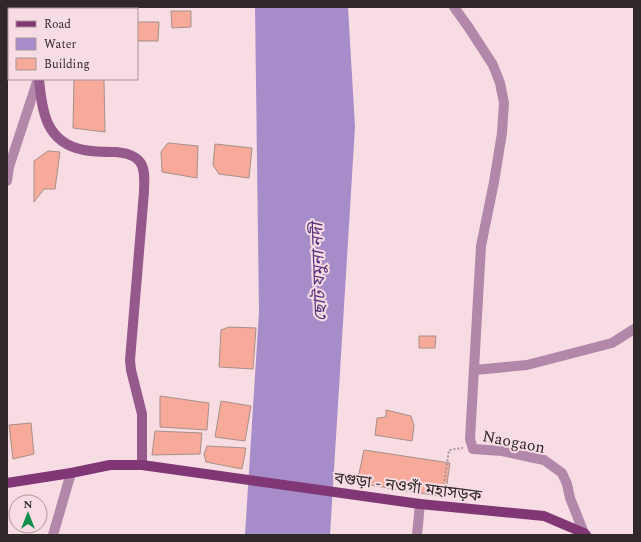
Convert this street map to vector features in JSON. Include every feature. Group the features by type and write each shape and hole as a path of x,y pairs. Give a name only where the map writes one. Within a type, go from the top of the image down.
{"main road":[{"path":"38,80 46,118 54,134 65,144 84,150 124,153 135,157 144,169 144,192 130,360 142,414 142,465"},
{"name":"বগুড়া - নওগাঁ মহাসড়ক","path":"71,474 110,465 142,465 420,504 544,516 585,534"},
{"path":"7,483 71,474"}],"street":[{"name":"Naogaon","path":"454,7 493,65 500,82 504,103 502,133 497,168 482,246 470,438 473,449 502,451 544,460 562,473 567,484 570,498 585,534"},
{"path":"7,181 9,162 38,80"},
{"path":"474,370 527,364 612,344 634,329"},
{"path":"53,535 71,474"},
{"path":"417,535 420,504"}],"path":[{"path":"441,506 449,450 472,446"}],"water":[{"name":"ছোট যমুনা নদী","path":"255,7 348,7 355,127 330,535 245,535 259,312"}],"building":[{"path":"99,7 126,7 126,8"},
{"path":"171,11 191,11 191,27 172,28"},
{"path":"138,22 159,22 158,41 138,41"},
{"path":"74,80 104,80 105,132 73,128"},
{"path":"168,143 198,146 197,178 162,172 161,152"},
{"path":"215,144 252,148 249,178 219,174 213,165"},
{"path":"48,151 60,152 55,189 44,189 34,202 34,161"},
{"path":"229,327 256,328 253,369 219,367 221,330"},
{"path":"419,336 436,336 435,348 419,348"},
{"path":"160,396 209,403 207,430 160,427"},
{"path":"221,401 251,406 245,441 215,437"},
{"path":"386,410 411,416 414,426 412,441 375,435 377,418 386,417"},
{"path":"31,423 34,454 13,459 9,425"},
{"path":"155,431 202,433 200,454 152,455"},
{"path":"207,446 246,448 242,469 206,462 204,454"},
{"path":"364,450 450,463 445,497 357,483"}]}
